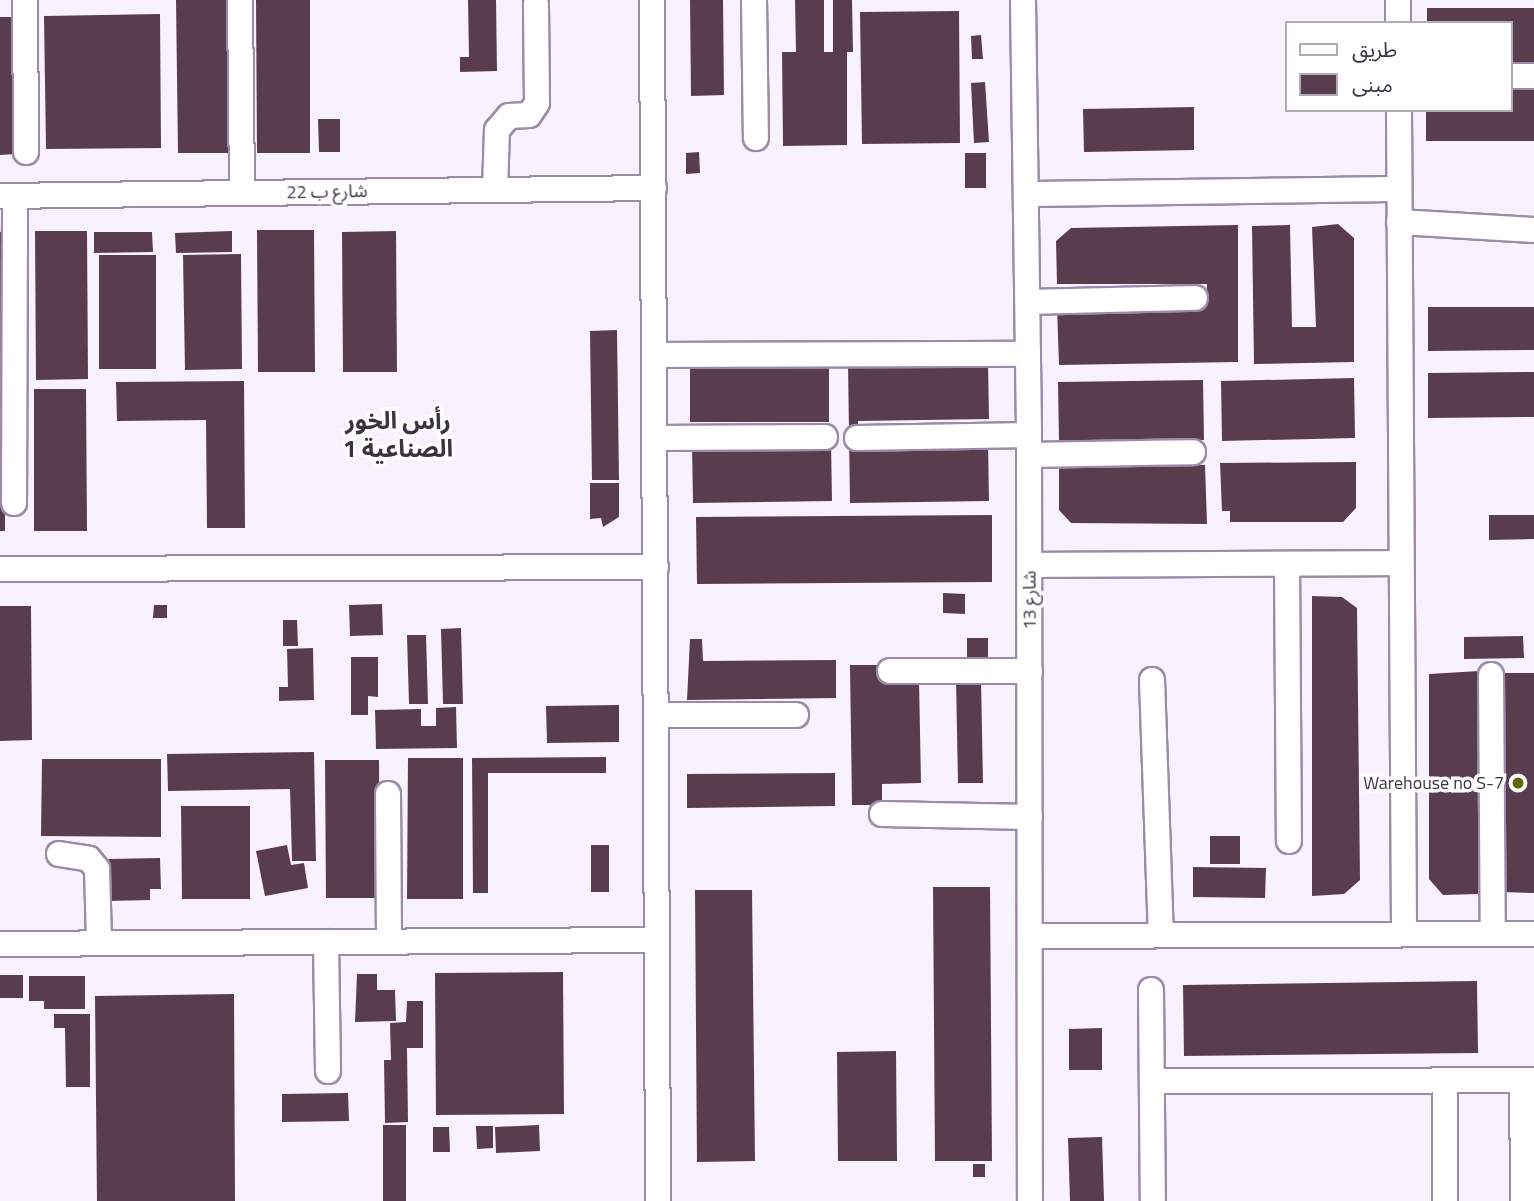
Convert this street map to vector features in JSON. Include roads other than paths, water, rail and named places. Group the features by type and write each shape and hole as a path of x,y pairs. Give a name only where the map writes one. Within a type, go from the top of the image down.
{"street":[{"path":"25,0 26,152"},
{"path":"240,0 242,193"},
{"path":"652,0 658,1201"},
{"path":"754,0 756,138"},
{"name":"شارع 13","path":"1023,0 1030,565 1030,1201"},
{"path":"1398,0 1398,21"},
{"path":"495,190 497,130 509,116 529,115 537,103 536,4"},
{"path":"1513,76 1534,76"},
{"path":"1399,112 1404,934"},
{"name":"شارع ب 22","path":"8,196 654,188"},
{"path":"1027,194 1399,188"},
{"path":"8,196 14,503"},
{"path":"1399,222 1534,230"},
{"path":"1028,302 1195,298"},
{"path":"655,355 1028,354"},
{"path":"655,438 825,437"},
{"path":"857,438 1193,452"},
{"path":"1030,565 1401,563"},
{"path":"1287,564 1289,841"},
{"path":"0,569 656,567"},
{"path":"890,671 1030,671"},
{"path":"1491,675 1493,934"},
{"path":"1152,680 1161,935"},
{"path":"656,715 796,715"},
{"path":"388,794 389,942"},
{"path":"882,814 1030,817"},
{"path":"59,854 89,859 97,869 99,942"},
{"path":"1030,936 1534,934"},
{"path":"0,944 657,940"},
{"path":"326,942 328,1071"},
{"path":"1151,990 1153,1201"},
{"path":"1445,1080 1445,1201"},
{"path":"1152,1081 1528,1080 1523,1201"}],"place":[{"name":"Warehouse no S-7","path":"1518,783"}],"district":[{"name":"رأس الخور الصناعية 1","path":"398,435"}]}
